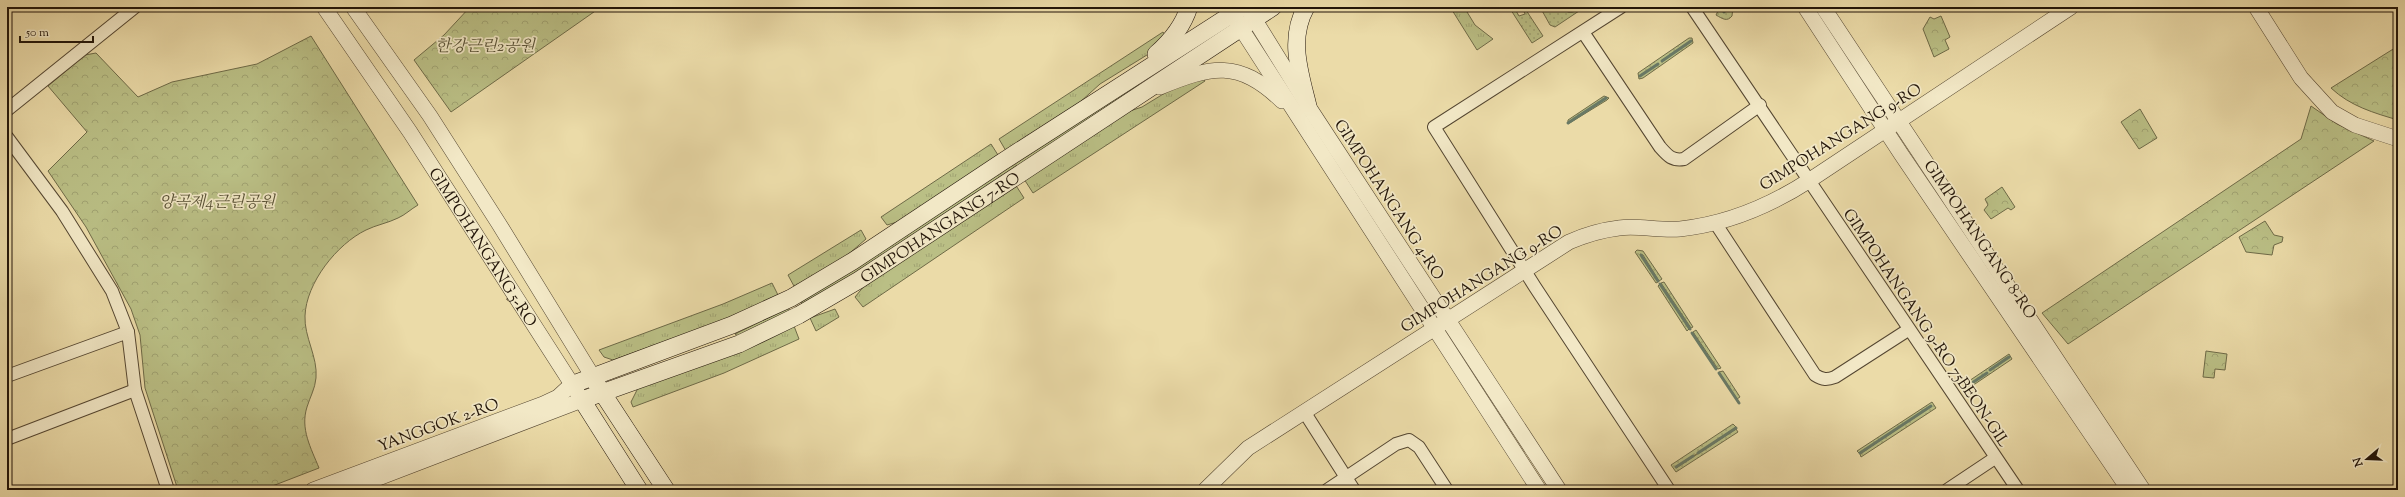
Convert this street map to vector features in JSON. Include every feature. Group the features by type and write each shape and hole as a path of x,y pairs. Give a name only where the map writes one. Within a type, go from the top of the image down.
{"main road":[{"path":"1103,97 1169,43 1184,19 1189,7"},
{"name":"GIMPOHANGANG 7-RO","path":"571,385 732,325 791,298 853,261 1103,97 1241,14 1273,7"},
{"path":"1304,112 1296,53 1298,30 1306,7"},
{"name":"GIMPOHANGANG 7-RO","path":"582,400 739,344 799,315 859,280 1135,97 1241,14"},
{"name":"GIMPOHANGANG 5-RO","path":"592,377 620,422 666,490"},
{"path":"620,422 620,396 633,382"},
{"name":"GIMPOHANGANG 5-RO","path":"582,400 639,490"}],"street":[{"path":"7,110 135,7"},
{"name":"GIMPOHANGANG 5-RO","path":"324,7 410,132 582,400"},
{"name":"GIMPOHANGANG 5-RO","path":"353,7 434,122 592,377"},
{"path":"1621,7 1434,127 1524,270 1669,490"},
{"name":"GIMPOHANGANG 9-RO 75BEON-GIL","path":"1692,7 1760,105 1908,330 2018,490"},
{"name":"GIMPOHANGANG 8-RO","path":"1806,7 1885,130 2129,490"},
{"name":"GIMPOHANGANG 8-RO","path":"1823,7 2143,490"},
{"name":"GIMPOHANGANG 9-RO","path":"1205,490 1248,448 1305,413 1569,242 1593,233 1620,227 1678,229 1716,224 1768,205 1810,180 2071,7"},
{"path":"2256,7 2300,78 2332,112 2355,125 2398,139"},
{"name":"GIMPOHANGANG 4-RO","path":"1241,14 1304,112 1435,329 1539,490"},
{"path":"1583,32 1660,147 1669,158 1676,160 1684,159 1760,105"},
{"path":"1135,97 1196,72 1217,69 1227,70 1246,76 1304,112"},
{"name":"GIMPOHANGANG 4-RO","path":"1304,112 1447,320 1559,490"},
{"path":"7,137 62,211 91,254 112,291 128,332 135,390 168,490"},
{"path":"1716,224 1815,375 1827,380 1908,330"},
{"path":"7,376 128,332"},
{"name":"YANGGOK 2-RO","path":"313,490 543,404 558,397 571,385"},
{"path":"7,438 135,390"},
{"name":"YANGGOK 2-RO","path":"347,490 582,400"},
{"path":"1305,413 1354,490"},
{"path":"1327,490 1403,440 1409,440 1419,447 1447,490"},
{"path":"1947,490 1995,458"}],"green space":[{"name":"한강근린2공원","path":"470,7 601,7 451,112 414,60 444,35"},
{"path":"1457,7 1464,7 1475,25 1493,39 1477,50 1452,10"},
{"path":"1509,7 1518,7 1515,9 1519,16 1525,14 1522,7 1524,7 1543,36 1532,43"},
{"path":"1540,7 1562,7 1568,12 1573,12 1585,7 1555,27 1550,25"},
{"path":"1720,7 1733,7 1732,16 1728,19 1723,19 1716,15"},
{"path":"1941,16 1950,37 1945,40 1949,49 1934,57 1923,29 1930,17 1934,19"},
{"path":"1163,32 1167,38 1155,50 1100,84 1079,103 1006,151 999,139"},
{"name":"양곡제4근린공원","path":"311,36 418,205 398,218 366,230 355,236 334,255 325,266 311,291 307,303 305,324 315,362 316,378 314,389 305,415 305,423 307,438 319,468 262,490 178,490 145,388 140,335 131,309 86,227 48,171 87,132 48,86 85,55 96,53 138,97 172,82 257,64"},
{"path":"1689,38 1692,38 1693,43 1643,78 1639,79 1638,73"},
{"path":"2398,46 2398,120 2371,112 2354,104 2346,100 2331,88"},
{"path":"1203,78 1205,81 1033,193 1024,179 1127,112 1142,107 1178,85"},
{"path":"1137,84 1139,85 867,267 802,304 801,302"},
{"path":"1604,96 1609,98 1568,124 1568,120"},
{"path":"2311,106 2337,124 2374,141 2068,344 2042,313 2301,139"},
{"path":"2140,109 2157,138 2139,149 2121,122"},
{"path":"991,144 998,155 904,220 887,225 881,217"},
{"path":"1015,184 1024,198 863,307 855,297 865,285"},
{"path":"2002,187 2015,207 2011,210 2008,208 1991,219 1984,210 1988,205 1985,199"},
{"path":"2265,221 2274,235 2283,237 2282,242 2274,245 2272,255 2246,252 2239,237"},
{"path":"861,230 866,239 844,258 795,288 788,275"},
{"path":"1637,250 1643,251 1662,279 1659,281 1643,255 1640,254 1658,282 1656,283 1635,252"},
{"path":"1664,282 1693,327 1691,328 1661,283"},
{"path":"772,283 779,297 716,323 613,360 604,357 599,350 723,304"},
{"path":"1660,284 1689,329 1687,331 1658,286"},
{"path":"788,308 790,311 738,336 735,334"},
{"path":"835,309 839,317 816,331 810,318"},
{"path":"794,326 799,339 724,373 633,407 631,402 638,388"},
{"path":"1696,330 1721,368 1718,369 1693,332"},
{"path":"2206,351 2227,354 2225,370 2215,369 2214,378 2203,377"},
{"path":"2009,354 2012,359 1969,388 1966,387 1966,383"},
{"path":"1723,371 1740,397 1737,399 1719,372"},
{"path":"1932,402 1936,408 1861,457 1860,454 1931,406 1859,453 1857,451"},
{"path":"1733,424 1736,427 1676,468 1736,429 1738,432 1676,472 1671,465"}],"waterway":[{"path":"1724,12 1727,7"},
{"path":"1662,61 1691,41"},
{"path":"1640,76 1658,64"},
{"path":"1568,123 1606,98"},
{"path":"1641,255 1658,281"},
{"path":"1660,284 1690,329"},
{"path":"1692,333 1716,369"},
{"path":"1990,370 2009,357"},
{"path":"1719,373 1739,403"},
{"path":"1969,385 1987,373"},
{"path":"1860,453 1931,406"},
{"path":"1698,453 1736,428"},
{"path":"1676,467 1693,456"}]}
